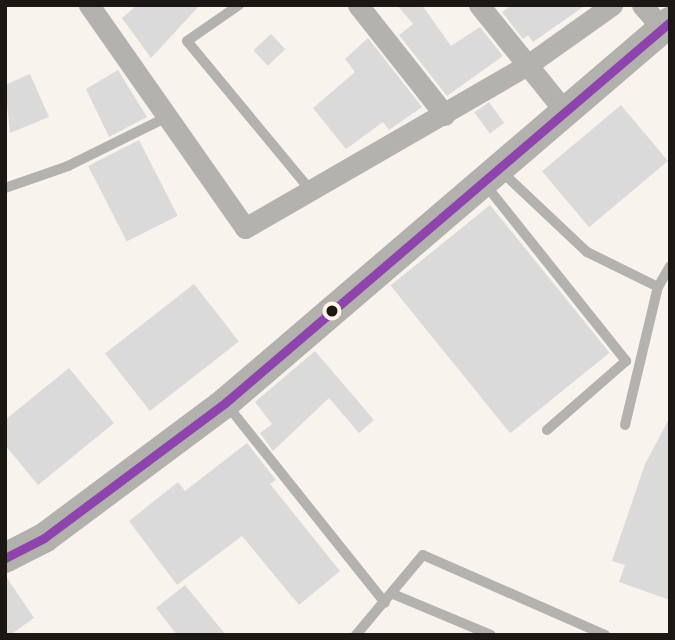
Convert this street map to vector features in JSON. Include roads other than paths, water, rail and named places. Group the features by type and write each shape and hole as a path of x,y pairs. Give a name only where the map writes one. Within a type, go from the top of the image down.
{"street":[{"path":"89,5 245,228 445,116 529,64 612,5"},
{"path":"358,5 445,116"},
{"path":"479,5 566,113"},
{"path":"5,558 44,537 225,403 566,113 666,25 642,5"}],"lane":[{"path":"239,5 187,41 311,191"},
{"path":"5,188 68,166 167,117"},
{"path":"492,176 587,252 658,287"},
{"path":"492,176 626,361 547,430"},
{"path":"625,425 658,287 670,265"},
{"path":"225,403 389,598 491,635"},
{"path":"356,635 423,555 605,635"}]}
